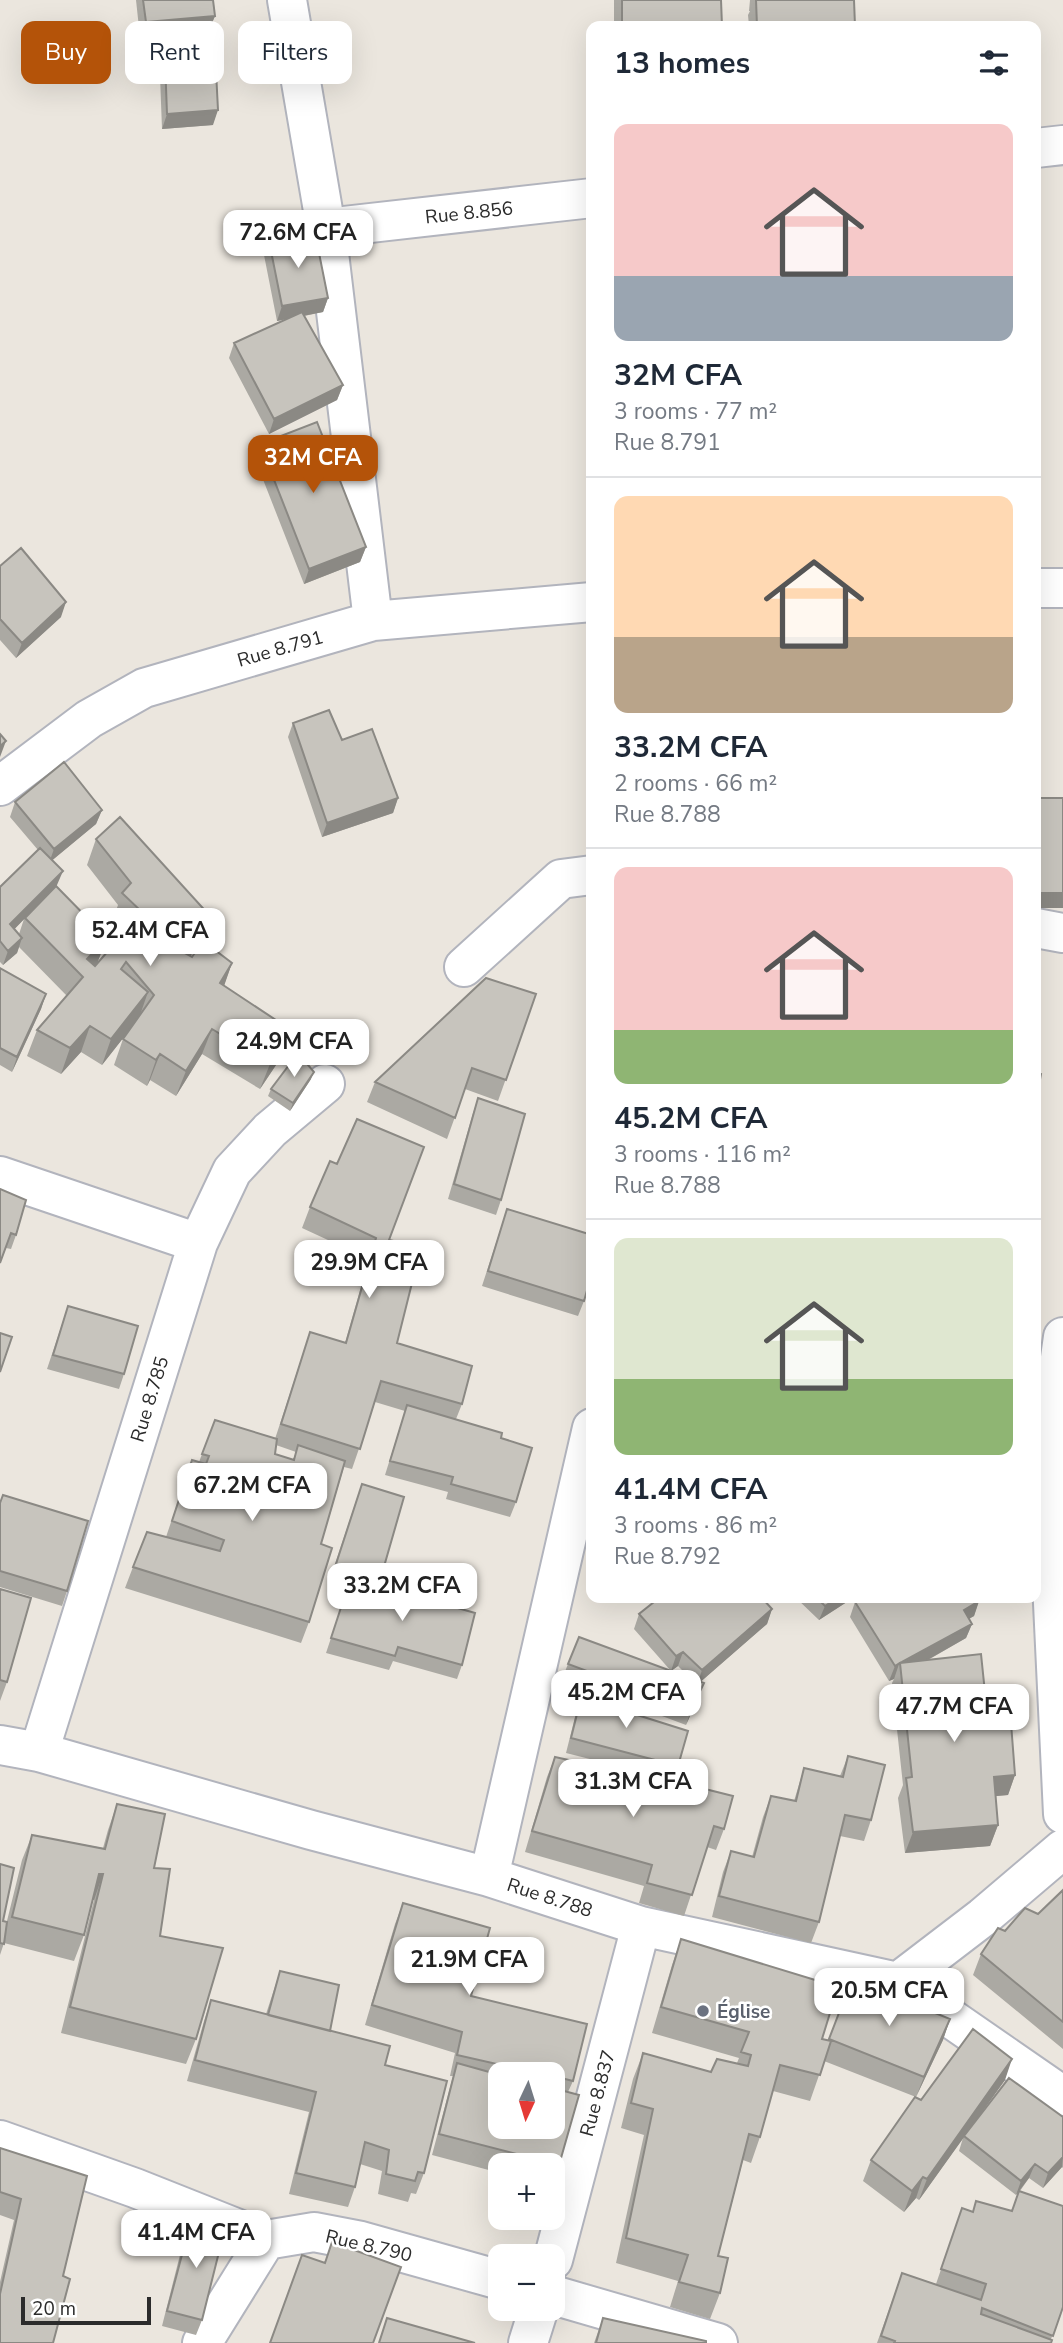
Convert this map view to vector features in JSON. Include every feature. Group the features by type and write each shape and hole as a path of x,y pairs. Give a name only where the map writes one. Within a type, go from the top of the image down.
{"street":[{"path":"287,0 326,228 373,621"},
{"path":"1041,147 1063,145"},
{"name":"Rue 8.856","path":"326,228 586,199"},
{"path":"1041,588 1063,588"},
{"name":"Rue 8.791","path":"0,786 89,719 144,688 373,621 586,603"},
{"path":"464,967 561,879 586,876"},
{"path":"1041,929 1063,933"},
{"name":"Rue 8.785","path":"39,1752 198,1243 232,1171 270,1130 325,1084"},
{"path":"0,1176 198,1243"},
{"path":"1063,1337 1041,1454 1063,1814"},
{"path":"489,1877 586,1454"},
{"name":"Rue 8.788","path":"0,1745 39,1752 311,1830 489,1877 641,1926 898,1982"},
{"path":"1063,1849 983,1917 898,1982 1063,2096"},
{"name":"Rue 8.837","path":"557,2244 641,1926"},
{"path":"0,2140 135,2188 266,2240 202,2343"},
{"name":"Rue 8.790","path":"266,2240 314,2232 361,2241 488,2277"},
{"path":"565,2298 718,2343"},
{"path":"528,2343 536,2321"}],"building":[{"path":"143,0 213,0 215,16 146,21"},
{"path":"622,0 721,0 722,21 622,21"},
{"path":"756,0 854,0 855,21 757,21"},
{"path":"166,84 217,84 218,110 167,114"},
{"path":"315,233 328,298 282,306 269,241"},
{"path":"302,312 343,385 274,419 234,343"},
{"path":"317,422 366,547 309,569 260,444"},
{"path":"21,548 66,602 22,643 0,619 0,566"},
{"path":"329,710 342,740 372,729 398,798 327,823 293,723"},
{"path":"0,734 6,741 0,746"},
{"path":"64,762 102,810 54,849 15,802"},
{"path":"1041,798 1063,798 1063,893 1041,893"},
{"path":"120,817 211,917 181,951 192,957 203,941 232,963 220,983 291,1030 270,1064 212,1029 186,1071 160,1054 156,1060 123,1039 154,995 126,962 121,969 148,992 111,1039 90,1026 70,1048 37,1030 83,977 25,918 56,886 107,938 87,959 95,966 142,912 122,893 131,883 96,839"},
{"path":"40,848 63,871 10,924 22,938 8,951 0,941 0,887"},
{"path":"0,968 46,994 17,1057 0,1048"},
{"path":"486,978 536,994 506,1080 472,1068 455,1118 375,1082"},
{"path":"298,1053 314,1072 293,1103 271,1089"},
{"path":"478,1098 525,1114 501,1200 454,1184"},
{"path":"357,1119 424,1147 389,1240 421,1247 397,1343 472,1366 462,1404 381,1381 360,1449 281,1424 310,1332 346,1343 376,1238 310,1207 330,1161 337,1164"},
{"path":"0,1189 26,1200 16,1235 11,1233 0,1263"},
{"path":"507,1209 586,1233 584,1301 488,1271"},
{"path":"68,1306 138,1326 124,1374 53,1355"},
{"path":"0,1333 12,1337 0,1372"},
{"path":"407,1405 502,1433 501,1438 532,1448 516,1502 451,1484 453,1477 390,1461"},
{"path":"215,1420 277,1439 275,1454 294,1460 298,1445 345,1461 321,1544 332,1548 309,1622 133,1567 147,1532 220,1551 224,1540 172,1521 192,1460 206,1464 209,1456 202,1454"},
{"path":"362,1484 404,1497 381,1577 336,1564"},
{"path":"3,1495 88,1521 67,1591 0,1571 0,1503"},
{"path":"351,1577 475,1613 462,1665 398,1647 395,1656 331,1638"},
{"path":"0,1589 31,1598 7,1682 0,1680"},
{"path":"653,1603 767,1603 772,1609 702,1670 683,1652 676,1656 639,1614"},
{"path":"856,1603 976,1603 964,1610 972,1624 895,1666"},
{"path":"579,1637 704,1683 691,1710 568,1664"},
{"path":"981,1654 987,1712 1010,1710 1015,1775 994,1777 998,1825 913,1832 906,1778 912,1777 900,1663"},
{"path":"584,1686 614,1695 612,1707 688,1731 678,1766 571,1738"},
{"path":"848,1756 885,1765 871,1820 845,1815 819,1922 719,1896 731,1851 754,1857 771,1796 796,1801 804,1768 843,1777"},
{"path":"555,1757 596,1766 598,1762 703,1795 705,1789 733,1796 724,1829 714,1826 692,1895 647,1883 652,1865 532,1831"},
{"path":"117,1804 165,1814 154,1868 170,1869 160,1936 223,1948 196,2039 70,2007 103,1874 99,1874 84,1935 12,1917 32,1835 105,1849"},
{"path":"0,1864 14,1868 3,1921 7,1922 4,1944 0,1943"},
{"path":"1063,1890 1063,2022 981,1954 998,1928 1005,1931 1025,1908 1038,1914"},
{"path":"403,1903 490,1928 471,1996 587,2024 573,2081 565,2079 565,2062 488,2062 457,2055 462,2032 372,2005"},
{"path":"681,1939 838,1987 822,2039 831,2041 820,2075 780,2065 760,2137 749,2134 718,2256 728,2258 720,2293 679,2282 688,2255 626,2238 653,2109 631,2103 643,2053 711,2072 717,2059 748,2066 751,2055 741,2052 749,2032 661,2007"},
{"path":"280,1971 339,1985 330,2031 268,2015"},
{"path":"852,1979 950,2019 924,2077 829,2039"},
{"path":"211,2000 390,2046 385,2065 447,2081 424,2173 418,2172 415,2181 386,2174 389,2150 365,2142 355,2187 296,2173 316,2092 195,2060"},
{"path":"973,2029 1012,2059 927,2179 923,2177 912,2191 871,2160 915,2097 921,2100"},
{"path":"457,2063 488,2072 488,2139 565,2139 565,2091 579,2095 562,2153 513,2153 439,2134"},
{"path":"1009,2078 1063,2117 1063,2157 1048,2173 1035,2164 1021,2181 964,2136"},
{"path":"0,2148 87,2176 63,2276 70,2279 53,2343 0,2343 0,2294 21,2199 0,2192"},
{"path":"1019,2191 1063,2206 1063,2307 1053,2336 982,2308 981,2314 1052,2340 1051,2343 894,2343 895,2341 881,2336 902,2273 981,2300 986,2284 941,2269 962,2208 973,2212 976,2201 1012,2211"},
{"path":"191,2221 225,2228 202,2320 167,2311"},
{"path":"332,2242 401,2267 373,2343 270,2343 302,2255 325,2263"},
{"path":"387,2318 475,2343 379,2343"},
{"path":"603,2318 706,2341 706,2343 596,2343"}],"place":[{"name":"Église","path":"703,2011"}]}
